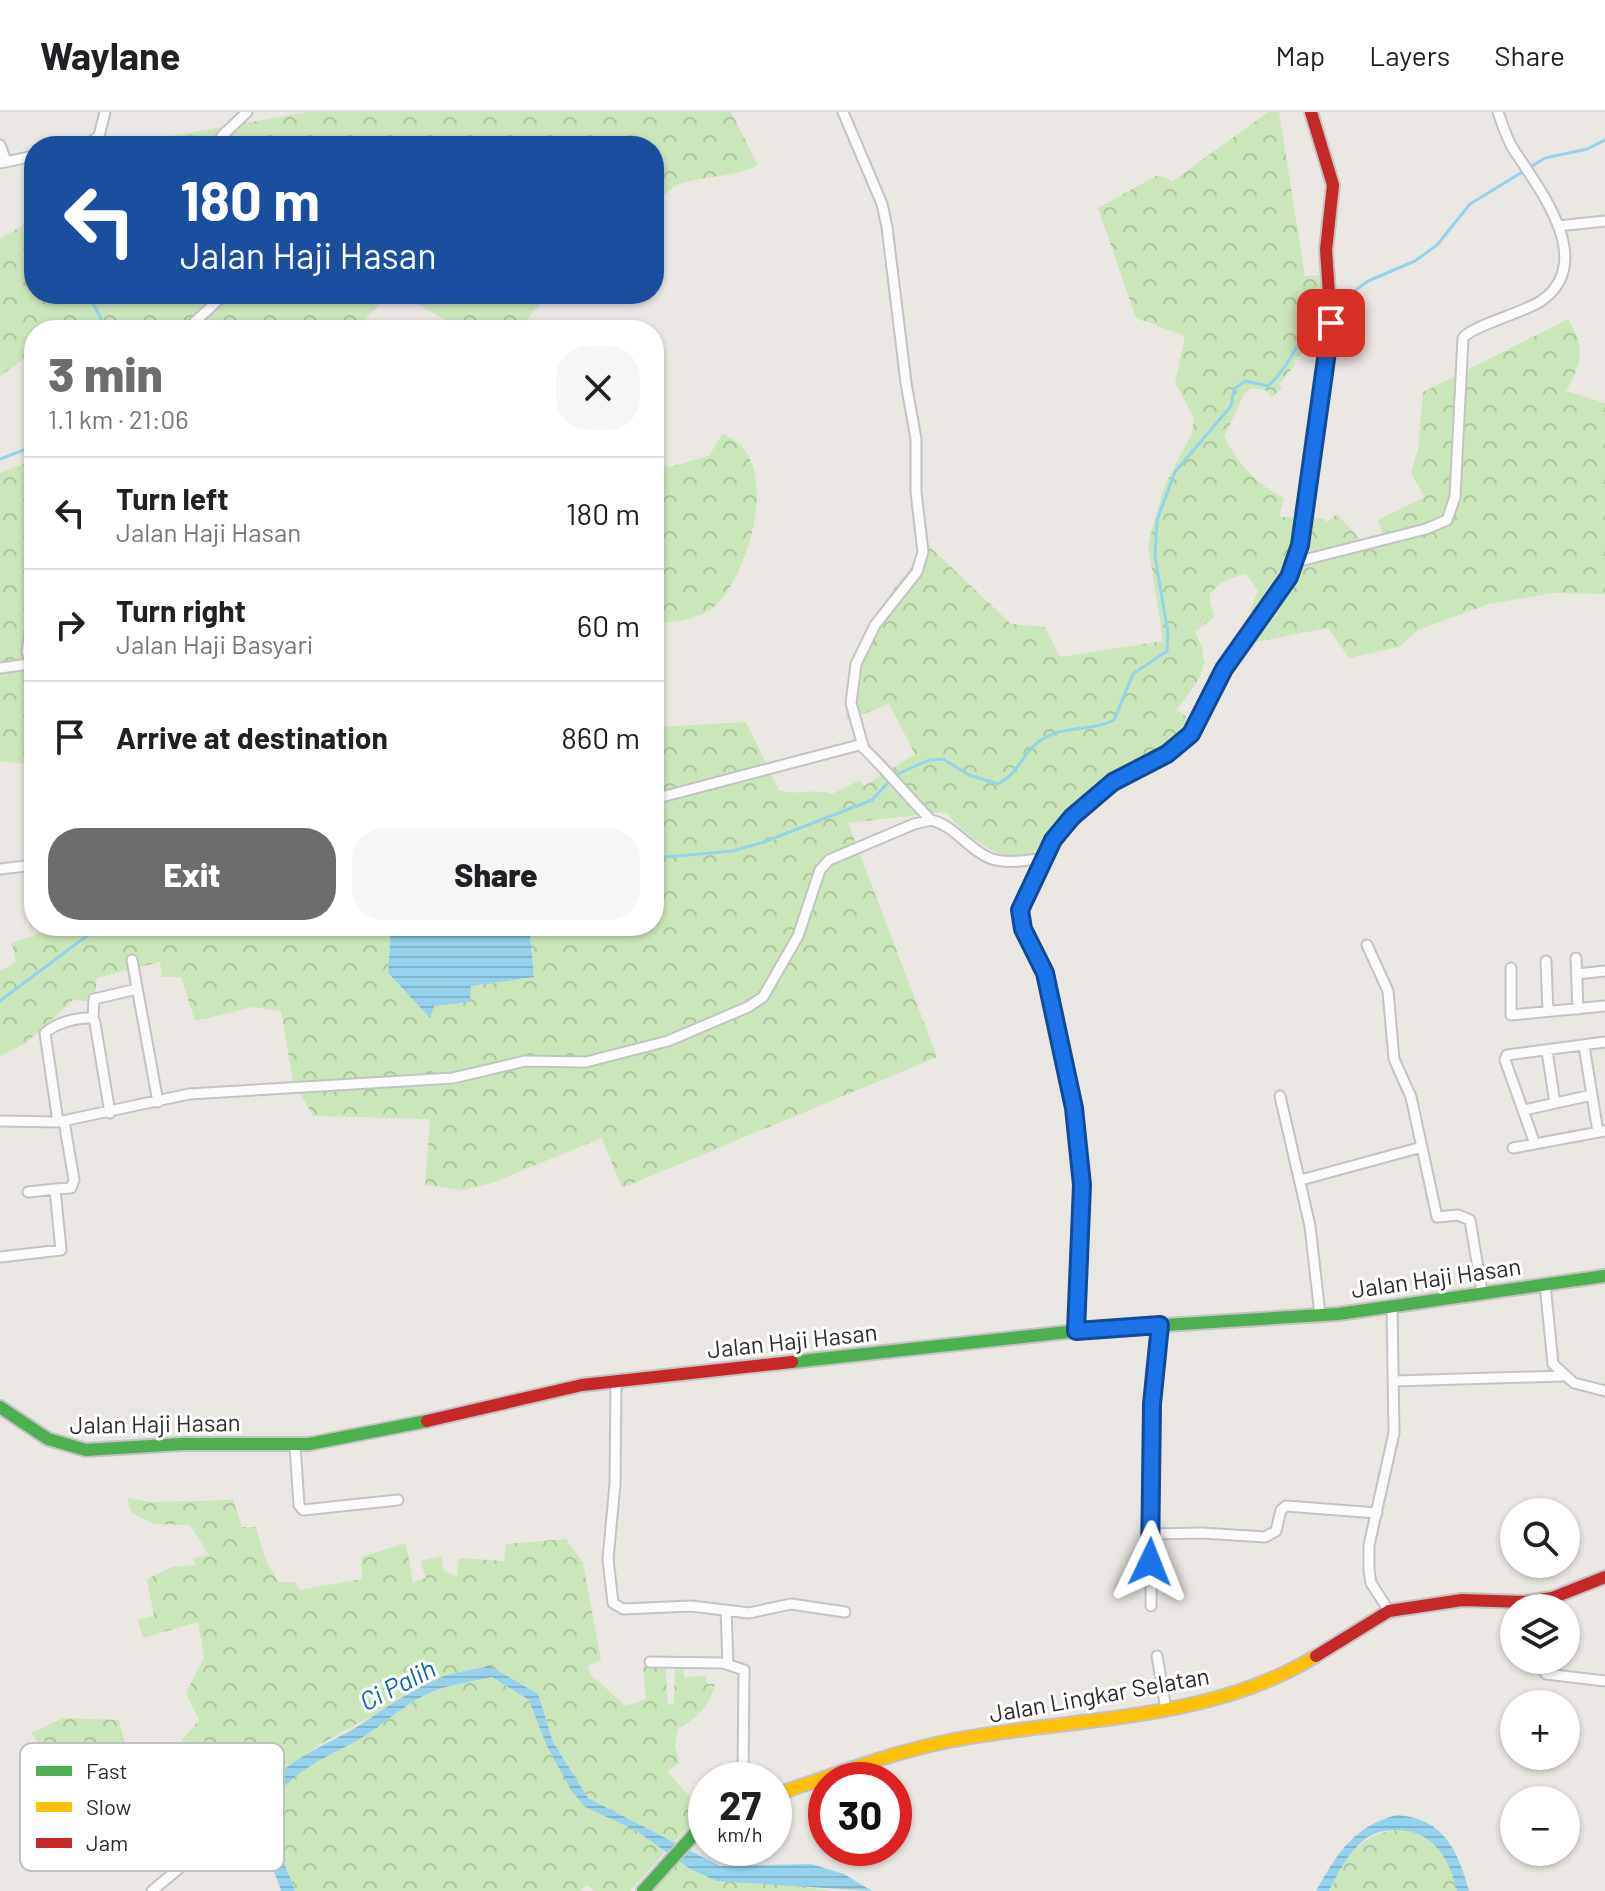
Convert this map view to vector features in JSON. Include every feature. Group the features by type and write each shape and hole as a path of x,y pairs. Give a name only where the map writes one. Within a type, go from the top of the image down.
{"street":[{"path":"99,136 105,112"},
{"path":"222,136 247,112"},
{"path":"843,112 877,191 888,230 906,383 916,439 916,492 923,552 917,572 875,625 856,664 851,703 863,746 890,780 931,820 954,831 988,857 1005,861 1045,858"},
{"path":"1076,1331 1082,1185 1074,1108 1045,973 1020,915 1059,831 1095,795 1176,748 1191,734 1224,669 1272,605 1296,562 1329,351 1331,306 1326,250 1333,185 1311,112"},
{"path":"1296,562 1426,529 1447,520 1455,497 1463,338 1471,330 1510,318 1548,295 1563,265 1564,248 1558,226 1528,168 1509,141 1498,112"},
{"path":"0,145 3,162 24,158"},
{"path":"1558,226 1605,221"},
{"path":"197,320 214,304"},
{"path":"0,668 24,665"},
{"path":"664,796 814,759 835,750 863,746"},
{"path":"0,1121 61,1121 189,1094 453,1078 525,1061 586,1062 668,1041 748,1007 763,997 806,920 820,870 833,856 931,820"},
{"path":"0,869 24,866"},
{"path":"1367,945 1388,991 1394,1059 1411,1097 1437,1217 1458,1215 1470,1220 1482,1292"},
{"path":"1576,958 1578,1009"},
{"path":"132,960 158,1102"},
{"path":"1546,961 1548,1011"},
{"path":"1511,968 1511,1015 1605,1006"},
{"path":"1577,974 1605,971"},
{"path":"110,1113 93,1018 94,999 137,989"},
{"path":"28,1192 71,1188 74,1180 45,1033 52,1027 93,1018"},
{"path":"1535,1144 1505,1060 1510,1052 1547,1051 1605,1042"},
{"path":"1513,1148 1602,1132 1584,1046"},
{"path":"1547,1051 1555,1103"},
{"path":"1524,1110 1592,1095"},
{"path":"1280,1096 1301,1180 1320,1315"},
{"path":"1301,1180 1422,1147"},
{"path":"0,1257 60,1252 55,1189"},
{"name":"Jalan Haji Hasan","path":"0,1407 53,1444 80,1450 180,1444 295,1445 432,1423 551,1390 1076,1331 1320,1315 1605,1276"},
{"path":"1545,1284 1553,1364 1562,1376 1574,1383 1605,1391"},
{"path":"1389,1611 1371,1583 1369,1570 1394,1433 1392,1306"},
{"path":"1151,1606 1152,1388 1160,1325"},
{"path":"1395,1381 1562,1376"},
{"path":"616,1383 615,1484 608,1559 613,1603 623,1609 691,1606 749,1613 791,1604 845,1612"},
{"path":"295,1445 299,1505 303,1510 398,1500"},
{"path":"1151,1534 1265,1537 1276,1531 1281,1510 1286,1506 1377,1513"},
{"name":"Jalan Lingkar Selatan","path":"1562,1594 1605,1577"},
{"name":"Jalan Lingkar Selatan","path":"792,1789 900,1753 950,1741 1166,1709 1255,1686 1353,1636 1389,1611 1451,1601 1500,1604"},
{"path":"726,1610 728,1664"},
{"path":"1157,1656 1166,1709"},
{"path":"650,1662 728,1664 746,1673 744,1762"},
{"path":"1546,1674 1605,1681"},
{"path":"643,1891 688,1840"},
{"path":"152,1891 176,1871"}],"green space":[{"path":"308,112 731,112 758,165 740,172 679,184 664,195 664,136 170,136"},
{"path":"1268,112 1279,112 1305,276 1324,275 1321,341 1293,360 1295,364 1280,384 1282,388 1272,397 1265,390 1251,388 1244,394 1224,437 1249,473 1284,498 1279,517 1322,518 1327,522 1337,514 1369,549 1387,544 1378,520 1425,497 1411,473 1418,449 1423,392 1568,319 1578,338 1580,355 1576,372 1566,391 1605,403 1605,594 1553,593 1489,604 1418,630 1399,647 1349,658 1328,628 1256,642 1251,609 1258,590 1246,574 1225,581 1209,596 1214,617 1195,632 1204,665 1197,682 1176,710 1190,719 1182,731 1160,749 1098,787 1033,852 1016,857 993,851 945,812 848,823 937,1057 622,1188 602,1138 489,1184 462,1190 425,1185 430,1119 313,1116 293,1081 281,1011 253,1007 195,1021 181,977 162,977 160,962 97,978 95,995 87,1001 73,1000 26,1043 0,1056 0,971 16,962 12,943 32,936 390,936 388,974 430,1018 434,1006 470,986 534,977 530,936 664,936 664,726 746,722 779,790 786,792 832,794 860,780 864,786 915,754 889,704 846,721 854,669 870,626 896,587 930,547 1011,624 1045,627 1060,657 1163,641 1148,544 1164,487 1192,433 1194,418 1175,383 1185,336 1136,318 1098,208 1158,175 1173,181"},
{"path":"24,224 24,304 380,304 364,320 24,320 24,359 0,376 0,239"},
{"path":"414,304 540,304 527,320 446,320"},
{"path":"722,434 741,446 752,464 757,487 756,513 750,540 730,587 712,609 688,619 664,623 664,465 669,467 709,456"},
{"path":"24,464 24,764 0,761 0,473"},
{"path":"127,1498 150,1502 233,1500 242,1527 256,1527 264,1556 278,1582 295,1582 300,1590 362,1579 361,1557 406,1543 413,1582 426,1578 420,1561 441,1556 443,1570 457,1577 459,1558 504,1561 506,1544 566,1539 583,1563 601,1660 587,1666 592,1676 626,1706 646,1699 643,1667 665,1666 668,1704 674,1703 675,1668 683,1667 684,1677 706,1676 707,1684 715,1684 703,1709 678,1729 675,1745 679,1763 667,1771 688,1795 688,1828 674,1842 588,1798 553,1742 538,1694 490,1667 367,1719 335,1736 284,1773 284,1743 180,1743 199,1720 186,1693 204,1657 198,1622 143,1638 138,1620 154,1616 147,1579 172,1567 195,1565 193,1558 209,1555 190,1525 154,1524 132,1513"},
{"path":"492,1677 529,1700 546,1744 585,1807 635,1830 665,1852 630,1891 596,1891 587,1885 580,1891 295,1891 284,1862 284,1787 312,1765 359,1740 408,1705 446,1687"},
{"path":"63,1718 119,1720 125,1743 38,1743 31,1733"},
{"path":"1405,1829 1426,1837 1441,1851 1457,1891 1330,1891 1357,1847 1377,1835"},
{"path":"679,1861 690,1869 830,1891 652,1891"}],"water":[{"path":"390,936 530,936 534,977 471,986 470,1002 434,1006 430,1018 388,973"},
{"path":"490,1666 538,1694 553,1742 588,1798 688,1850 688,1866 808,1864 844,1874 872,1891 717,1881 690,1869 635,1830 585,1807 571,1790 546,1744 529,1700 492,1677 446,1687 423,1696 359,1740 312,1765 284,1787 284,1769 298,1759 437,1679"},
{"path":"1397,1815 1413,1817 1438,1830 1454,1850 1469,1891 1457,1891 1443,1856 1428,1839 1406,1831 1392,1830 1364,1840 1348,1857 1329,1891 1316,1891 1348,1843 1369,1826"},
{"path":"284,1862 295,1891 281,1891 273,1871 284,1871"}],"waterway":[{"path":"1335,305 1368,281 1415,261 1437,245 1470,204 1545,158 1587,149 1605,140"},
{"path":"93,304 102,320"},
{"path":"664,857 733,851 764,842 872,800 895,775 929,760 943,759 969,775 998,784 1011,775 1035,745 1050,735 1114,720 1133,674 1167,651 1168,633 1155,556 1157,520 1175,472 1231,406 1234,389 1245,381 1268,386 1284,368 1308,329 1325,312"},
{"path":"0,459 24,450"},
{"path":"0,1001 87,936"}],"traffic: fast":[{"path":"1076,1331 1082,1185 1074,1108 1045,973 1023,929 1020,910 1053,840 1097,795"},
{"path":"792,1362 1086,1330 1338,1314 1605,1276"},
{"path":"0,1407 48,1439 86,1450 182,1444 309,1444 427,1421"},
{"path":"643,1891 688,1841"}],"traffic: slow":[{"path":"1097,795 1113,782 1167,754 1191,734 1224,669 1272,605 1296,562 1312,454"},
{"path":"792,1789 883,1758 949,1741 1184,1706 1274,1678 1316,1656"}],"traffic: jam":[{"path":"1311,112 1333,185 1326,250 1331,323 1312,454"},
{"path":"427,1421 582,1385 792,1362"},
{"path":"1316,1656 1389,1611 1462,1600 1525,1602 1552,1598 1605,1577"}],"route":[{"path":"1150,1562 1153,1372 1160,1325 1076,1331 1082,1185 1074,1108 1045,973 1023,929 1020,910 1053,840 1072,817 1113,782 1167,754 1191,734 1203,716 1224,669 1272,605 1293,570 1300,545 1331,323"}],"water label":[{"name":"Ci Palih","path":"397,1684"}]}
